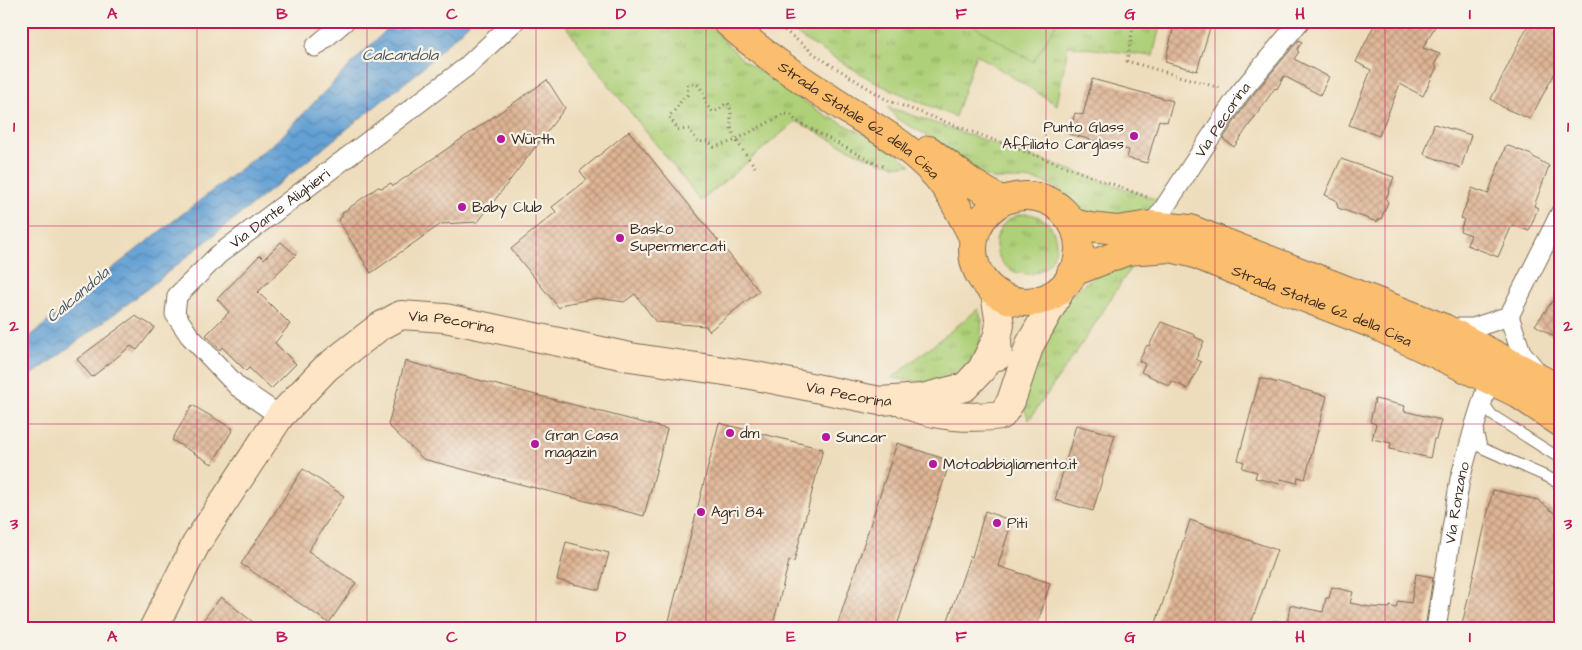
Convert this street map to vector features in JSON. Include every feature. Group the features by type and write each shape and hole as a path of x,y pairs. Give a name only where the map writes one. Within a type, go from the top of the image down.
{"main road":[{"name":"Strada Statale 62 della Cisa","path":"726,21 741,35 793,74 889,136 919,160 944,186 959,209 973,237 972,253 976,268 983,282 995,293 1009,300 1025,302 1041,300 1065,282 1127,251 1170,248 1195,254 1260,282 1375,325 1486,390 1515,392 1561,423"},
{"name":"Strada Statale 62 della Cisa","path":"742,21 790,60 887,120 920,142 972,183 1002,200"},
{"path":"973,237 979,222 989,210 1002,200 1018,196 1034,196 1050,201 1064,210 1074,223 1079,239 1080,254 1065,282"},
{"name":"Strada Statale 62 della Cisa","path":"1074,223 1090,228 1117,230 1150,225 1190,229 1444,328 1554,388"}],"street":[{"path":"315,47 345,21"},
{"name":"Via Dante Alighieri","path":"280,416 238,387 188,335 176,314 177,296 218,255 465,68 515,21"},
{"name":"Via Pecorina","path":"1150,225 1160,214 1240,94 1300,21"},
{"path":"1554,388 1520,352 1509,316 1561,212"},
{"path":"1002,415 1010,401 1038,327 1065,282"},
{"name":"Via Pecorina","path":"152,629 196,544 280,416 326,368 378,327 401,315 445,318 630,357 751,375 880,401 922,398 964,388 982,369 997,338 1000,325 995,293"},
{"path":"1444,328 1472,328 1509,316"},
{"name":"Via Pecorina","path":"900,400 918,410 983,417 1002,415 997,338"},
{"name":"Via Ronzano","path":"1436,629 1460,478 1486,390"}],"lane":[{"path":"1486,390 1492,415 1561,459"},
{"path":"1475,424 1482,448 1552,479 1561,486"}],"path":[{"path":"772,21 817,56 886,100 1148,197"},
{"path":"1134,21 1127,61 1240,94"},
{"path":"754,167 737,139 731,127 732,112 728,103 723,104 718,110 713,112 708,108 700,86 696,84 688,85 687,95 669,116 678,130 690,129 698,142 708,141 714,147 737,139 785,114 791,115 796,121 876,164 891,168"}],"green space":[{"path":"562,21 705,21 743,60 820,112 887,146 911,165 884,163 837,143 796,121 701,201 605,80"},
{"path":"780,21 1161,21 1153,56 1068,46 1057,105 976,54 955,117 878,84 802,38"},
{"path":"966,21 1058,21 1033,62"},
{"path":"888,107 1158,200 1146,213 1131,220 1094,218 1081,210 1059,189 1044,182 1026,179 993,179 981,174 930,137 897,119"},
{"path":"1026,214 1043,219 1051,227 1056,244 1051,261 1043,269 1026,274 1009,269 1001,261 996,244 1001,227 1009,219"},
{"path":"1122,265 1130,269 1083,342 1029,420 1022,403 1027,381 1067,297 1094,277"},
{"path":"978,309 982,320 980,344 973,358 963,371 954,377 926,383 892,378"}],"water":[{"name":"Calcandola","path":"396,21 471,21 417,73 138,296 21,383 21,344 104,275 280,138 354,61"}],"building":[{"path":"1175,21 1212,21 1197,71 1165,62"},
{"path":"1376,21 1438,21 1423,48 1440,54 1434,65 1437,67 1423,96 1400,84 1379,136 1349,125 1371,70 1356,62"},
{"path":"1530,21 1540,21 1552,25 1561,31 1561,61 1530,119 1504,108 1491,99"},
{"path":"1299,40 1302,42 1297,50 1299,52 1294,59 1329,77 1320,95 1284,76 1277,89 1275,88 1234,147 1223,139 1248,101"},
{"path":"1092,79 1173,101 1167,122 1159,120 1147,163 1127,158 1129,150 1069,134 1075,113 1083,115"},
{"name":"Würth","path":"547,80 565,108 478,222 441,224 371,273 338,220 342,217 342,213 378,187 382,188 391,183 393,186"},
{"path":"1434,124 1471,135 1461,168 1424,154"},
{"name":"Basko Supermercati","path":"629,131 759,291 709,331 706,326 656,322 635,294 624,302 598,298 564,304 559,308 511,249 556,212 552,207 587,180 580,171"},
{"path":"1506,145 1532,155 1549,166 1534,206 1538,208 1529,231 1512,225 1498,257 1467,245 1471,235 1460,231 1464,219 1461,218 1472,188 1488,194"},
{"path":"1341,159 1394,177 1386,199 1388,202 1381,219 1377,222 1338,208 1336,200 1325,195"},
{"path":"281,242 296,255 258,292 290,324 275,343 296,364 271,389 249,368 246,371 222,347 220,350 206,335 229,312 217,299 260,255 264,259"},
{"path":"1561,289 1561,341 1535,325"},
{"path":"135,316 155,327 137,350 131,346 92,377 77,359"},
{"path":"1161,322 1195,335 1195,337 1204,341 1196,359 1201,362 1188,389 1172,381 1170,386 1141,372 1145,364 1139,361"},
{"name":"Gran Casa magazin","path":"405,361 667,429 644,516 423,459 388,425"},
{"path":"1260,378 1327,396 1305,479 1298,477 1297,483 1281,479 1280,484 1255,478 1257,472 1242,468 1244,462 1238,460"},
{"path":"1375,399 1405,406 1404,411 1441,420 1430,458 1390,449 1391,443 1372,439 1376,424 1370,422"},
{"path":"192,405 233,429 212,464 172,440"},
{"path":"719,423 823,449 794,562 789,561 772,629 667,629"},
{"path":"1076,425 1115,435 1093,511 1055,500"},
{"path":"897,443 950,461 896,629 836,629"},
{"path":"303,469 344,496 308,551 356,583 329,623 241,564"},
{"path":"1493,490 1538,500 1561,518 1561,629 1461,629"},
{"path":"985,511 1012,521 998,566 1050,583 1036,629 945,629 970,556 972,557"},
{"path":"1190,520 1277,550 1249,629 1154,629"},
{"path":"566,542 609,553 599,590 557,580"},
{"path":"1416,574 1433,577 1425,629 1396,629 1368,624 1366,629 1304,629 1287,624 1290,605 1323,612 1326,598 1329,598 1332,587 1353,592 1350,603 1370,607 1390,608 1390,606 1396,608 1398,601 1411,603"},
{"path":"221,597 262,629 196,629"}],"place":[{"name":"Punto Glass Affiliato Carglass","path":"1134,136"},
{"name":"Würth","path":"501,139"},
{"name":"Baby Club","path":"462,207"},
{"name":"Basko Supermercati","path":"620,238"},
{"name":"dm","path":"730,433"},
{"name":"Suncar","path":"826,437"},
{"name":"Gran Casa magazin","path":"535,444"},
{"name":"Motoabbigliamento.it","path":"933,464"},
{"name":"Agri 84","path":"701,512"},
{"name":"Piti","path":"997,523"}]}
